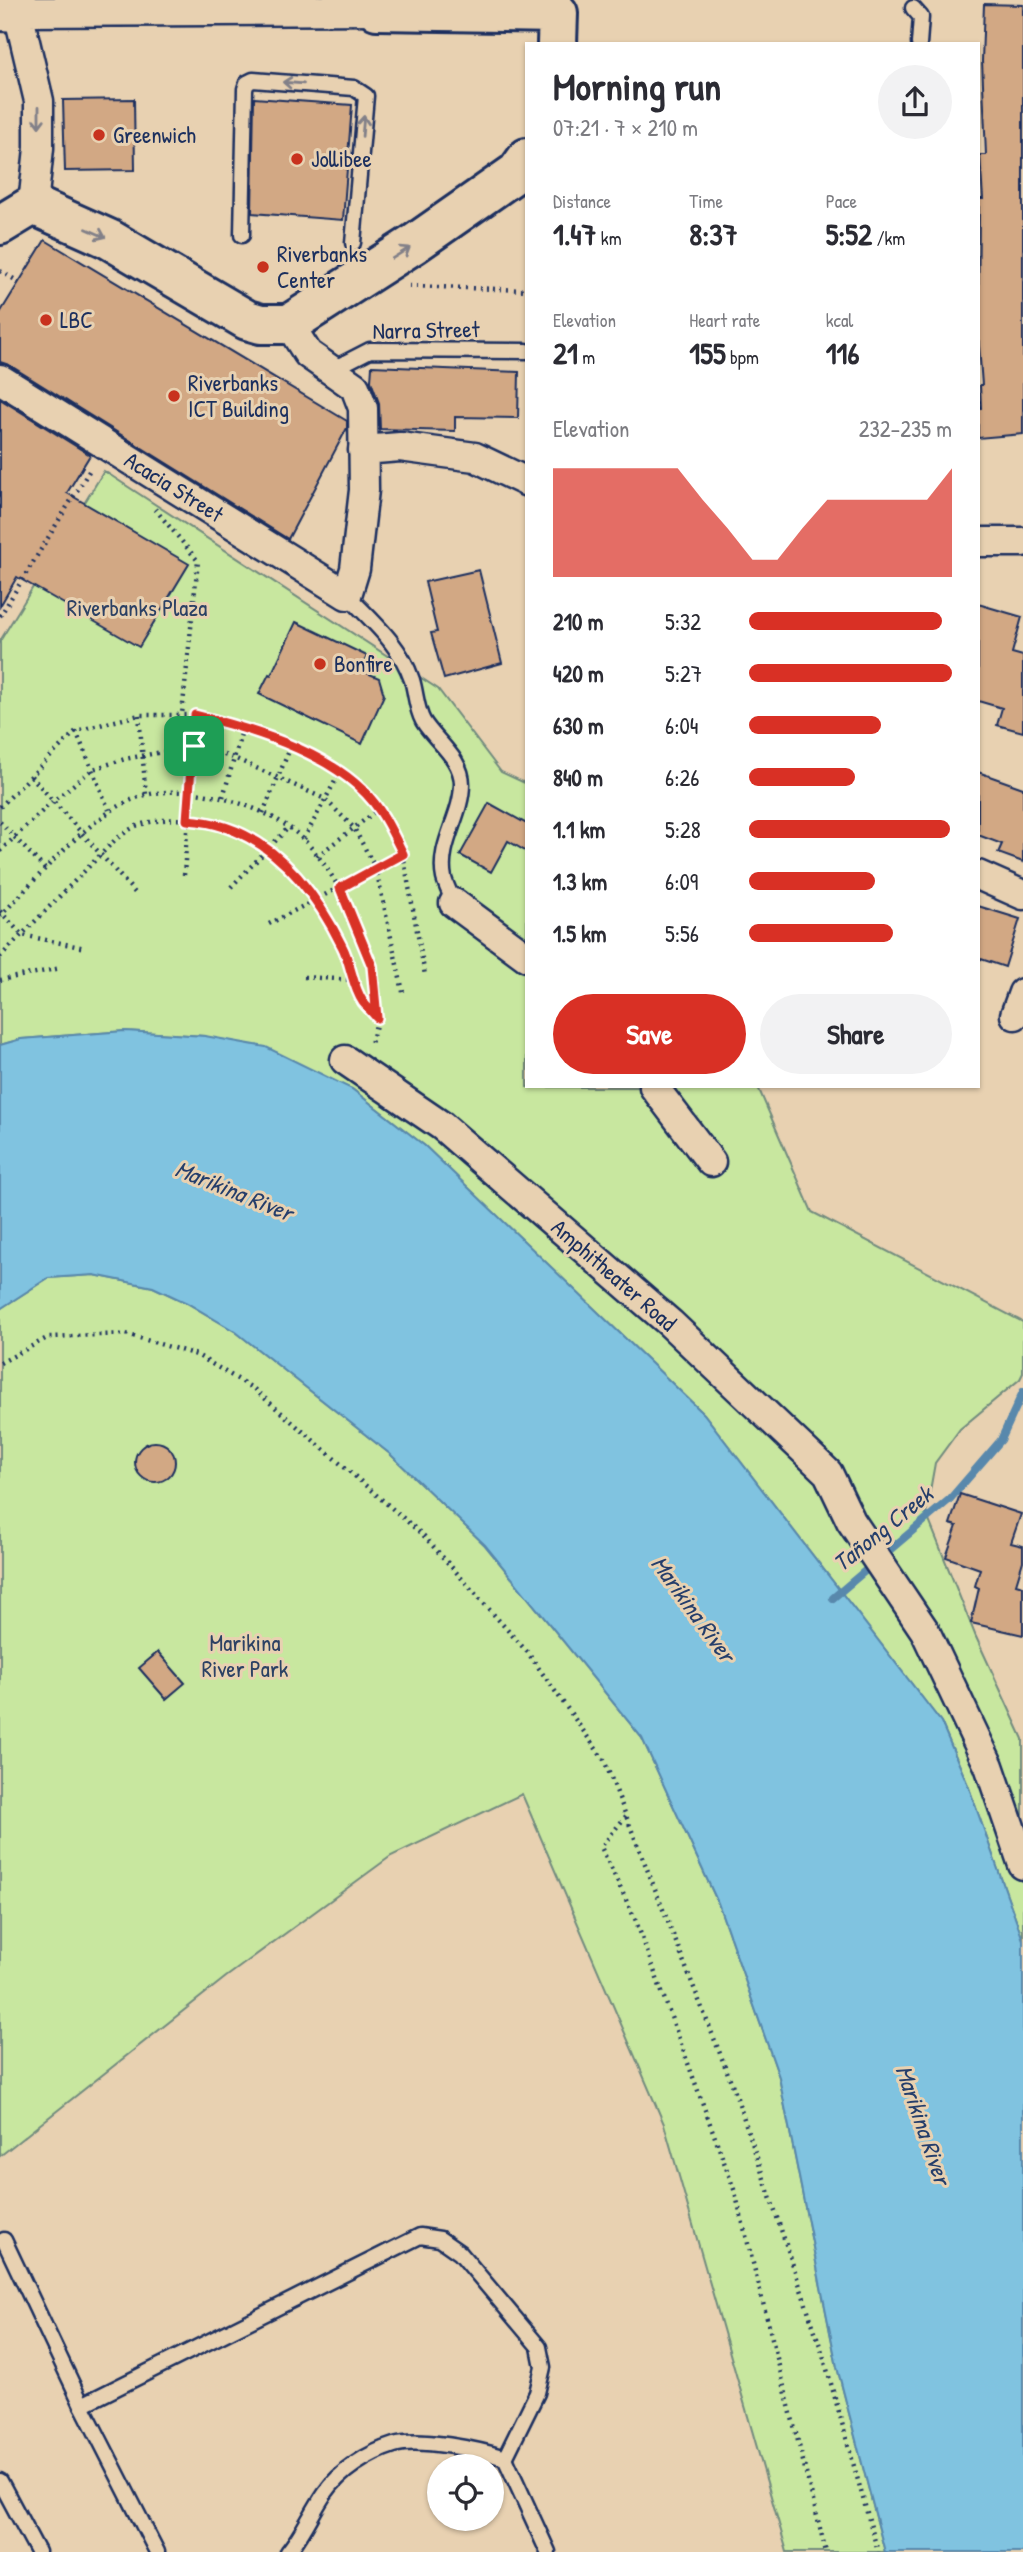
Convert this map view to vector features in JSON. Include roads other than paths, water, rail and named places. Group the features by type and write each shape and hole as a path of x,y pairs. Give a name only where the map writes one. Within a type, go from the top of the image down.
{"street":[{"path":"33,205 39,148 39,101 11,7 375,5 558,19"},
{"path":"33,205 109,239 247,320 261,324 289,324 437,228 517,172 525,161"},
{"path":"0,225 33,205"},
{"path":"289,324 307,354 355,387 363,408 364,491 355,569 347,595"},
{"name":"Acacia Street","path":"0,379 347,595"},
{"path":"362,450 400,447 475,457 525,481"},
{"path":"980,542 1023,542"},
{"path":"980,876 1023,895"},
{"path":"454,903 525,956"},
{"name":"Amphitheater Road","path":"345,1060 442,1126 670,1323 828,1472 851,1521 925,1631 989,1766 1023,1865"},
{"path":"655,1088 711,1162"}],"lane":[{"path":"913,8 921,16 919,42"},
{"path":"242,235 245,89 247,83 253,79 354,88 366,96 353,243"},
{"name":"Narra Street","path":"331,370 370,350 525,351"},
{"path":"347,595 391,640 412,681 417,707 423,720 451,756 462,780 443,861 444,878 454,903"},
{"path":"82,2405 420,2236 440,2239 460,2253 539,2347 543,2367 537,2393 505,2458"},
{"path":"4,2241 82,2405 157,2552"},
{"path":"288,2552 326,2491 351,2466 396,2444 434,2444 478,2449 505,2458 548,2552"},
{"path":"0,2481 38,2552"}],"water":[{"name":"Marikina River","path":"125,1031 205,1036 266,1047 352,1089 425,1146 704,1414 941,1722 968,1785 1023,1940 1023,2552 885,2552 837,2367 779,2077 718,1903 642,1738 485,1545 390,1454 236,1332 187,1303 153,1287 94,1275 48,1278 0,1309 0,1045 21,1039"}],"waterway":[{"name":"Tañong Creek","path":"833,1598 950,1499 1001,1440 1023,1392"}],"place":[{"name":"Greenwich","path":"99,135"},
{"name":"Jollibee","path":"297,159"},
{"name":"Riverbanks Center","path":"263,267"},
{"name":"LBC","path":"46,320"},
{"name":"Riverbanks ICT Building","path":"174,396"},
{"name":"Bonfire","path":"320,664"}],"park label":[{"name":"Riverbanks Plaza","path":"137,608"},
{"name":"Marikina River Park","path":"245,1656"}]}
